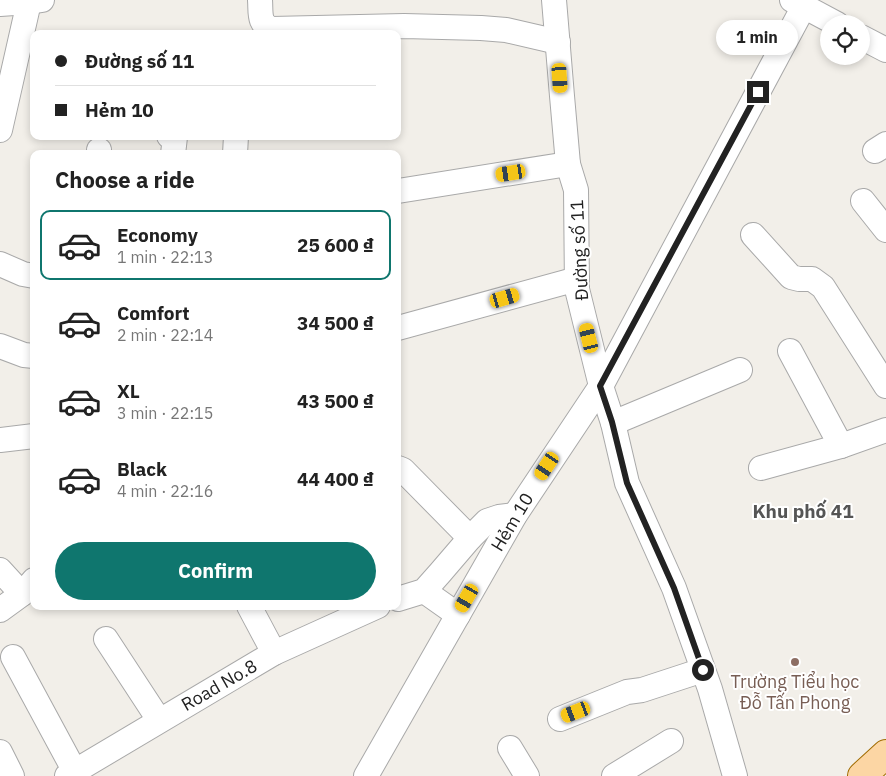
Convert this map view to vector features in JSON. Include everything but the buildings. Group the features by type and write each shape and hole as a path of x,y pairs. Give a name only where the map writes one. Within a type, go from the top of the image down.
{"main road":[{"path":"862,776 886,754"}],"street":[{"path":"260,0 261,21 265,27 272,29 404,26 481,28 506,30 558,42"},
{"name":"Đường số 11","path":"554,0 568,164 576,190 577,289 600,386 612,422 627,483 674,588 710,689 735,776"},
{"path":"0,4 36,1 0,130"},
{"path":"798,3 820,15"},
{"name":"Hẻm 10","path":"366,776 514,515 600,386 798,3"},
{"path":"870,42 886,50"},
{"path":"401,191 568,164"},
{"path":"863,202 883,222"},
{"path":"753,235 791,277 812,279 823,287 886,386"},
{"path":"0,264 30,275"},
{"path":"401,327 577,278"},
{"path":"0,346 30,355"},
{"path":"790,350 841,446"},
{"path":"612,422 740,370"},
{"path":"761,468 841,446 886,430"},
{"path":"0,440 30,436"},
{"path":"401,469 470,538"},
{"path":"401,598 424,590 487,521 514,515"},
{"path":"0,570 28,587 0,610"},
{"path":"424,590 458,615"},
{"path":"251,610 274,653"},
{"name":"Road No.8","path":"71,773 274,653 369,610"},
{"path":"106,639 158,720"},
{"path":"13,657 71,773"},
{"path":"560,719 627,692 642,690 703,670"},
{"path":"614,776 671,741"},
{"path":"510,748 519,773"},
{"path":"0,752 12,776"}],"place":[{"name":"Trường Tiểu học Đỗ Tấn Phong","path":"795,662"}],"district":[{"name":"Khu phố 41","path":"803,511"}],"route":[{"path":"703,670 674,588 627,483 612,422 600,386 758,92"}]}
